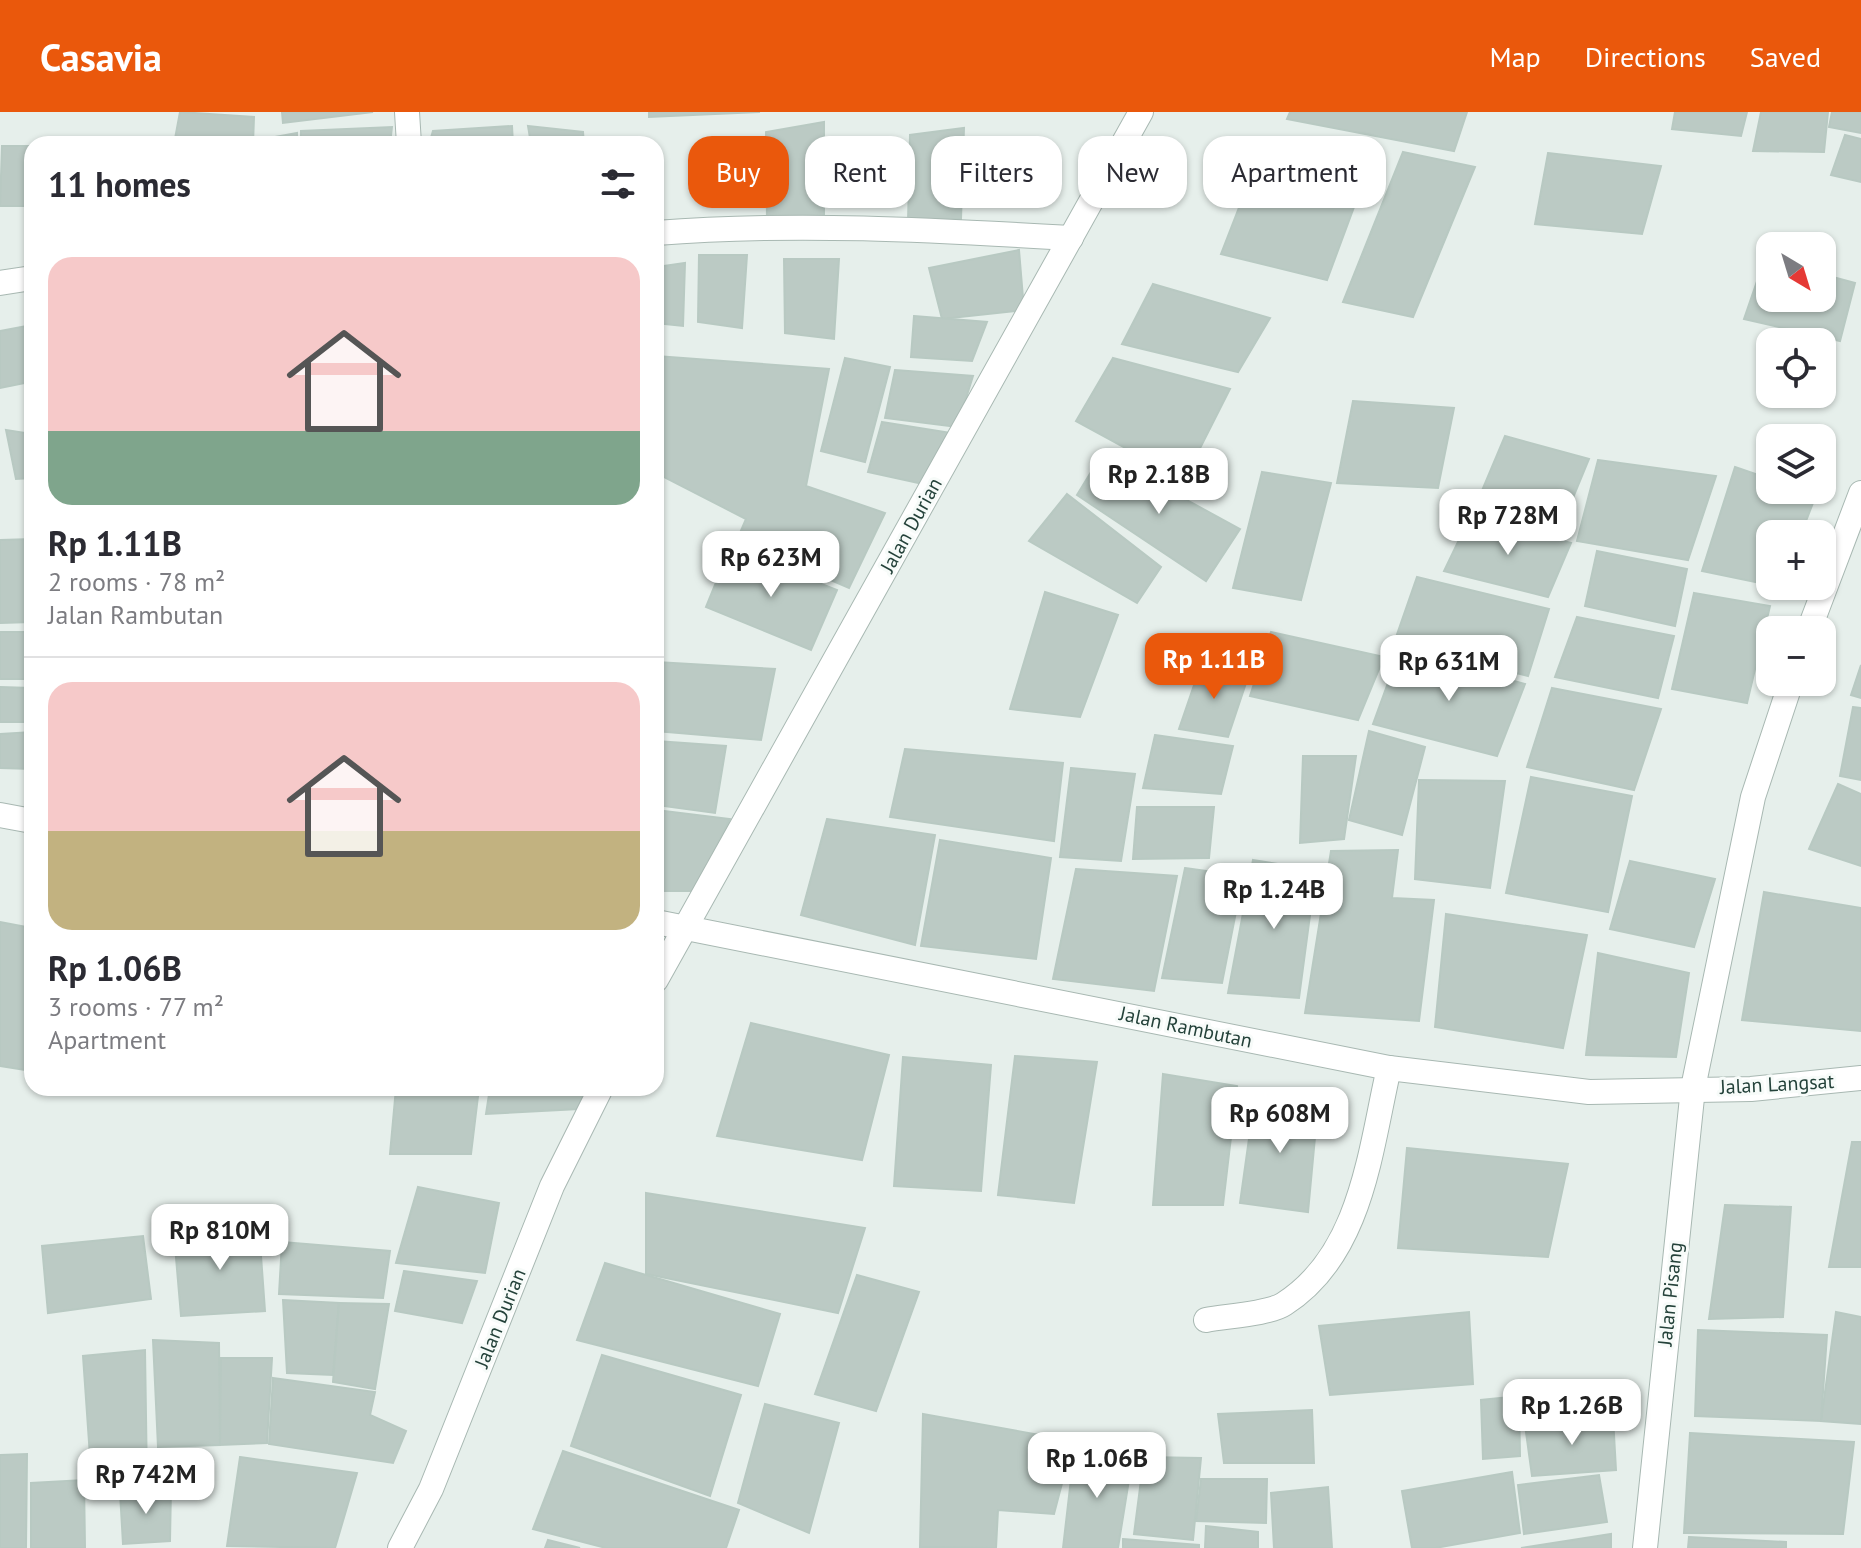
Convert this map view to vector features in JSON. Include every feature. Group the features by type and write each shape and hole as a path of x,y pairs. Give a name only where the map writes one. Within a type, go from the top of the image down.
{"street":[{"path":"407,112 408,136"},
{"name":"Jalan Durian","path":"664,964 1141,112"},
{"path":"664,232 731,227 926,230 1071,238"},
{"path":"0,283 24,279"},
{"path":"1814,616 1861,493"},
{"name":"Jalan Pisang","path":"1645,1548 1693,1088 1753,797 1786,696"},
{"path":"0,815 24,820"},
{"name":"Jalan Rambutan","path":"664,924 1389,1068 1589,1092 1693,1088"},
{"path":"1206,1320 1282,1305 1328,1263 1358,1206 1389,1068"},
{"name":"Jalan Langsat","path":"1693,1088 1751,1089 1861,1078"},
{"name":"Jalan Durian","path":"400,1548 431,1489 552,1186 597,1096"}],"building":[{"path":"180,112 254,117 253,136 176,136"},
{"path":"282,112 373,112 283,123"},
{"path":"649,112 760,112 649,117"},
{"path":"1290,112 1467,112 1454,151 1287,119"},
{"path":"1675,112 1747,112 1741,136 1672,129"},
{"path":"1761,112 1828,112 1824,152 1753,151"},
{"path":"1832,112 1861,112 1861,133 1829,127"},
{"path":"824,122 824,136 805,136 805,208 824,208 824,216 767,220 767,208 789,208 789,136 766,136 766,132"},
{"path":"512,126 513,136 431,136 433,131"},
{"path":"528,126 583,132 583,136 530,136"},
{"path":"392,127 391,136 301,136 301,131"},
{"path":"964,128 964,136 931,136 931,208 961,208 961,219 908,222 908,208 915,208 915,136 910,135"},
{"path":"1845,135 1861,139 1861,182 1831,175"},
{"path":"2,146 24,146 24,206 0,206"},
{"path":"1403,152 1475,167 1413,317 1343,302 1381,208 1386,208 1386,194"},
{"path":"1548,153 1661,166 1642,234 1535,224"},
{"path":"1239,208 1354,208 1327,280 1221,254"},
{"path":"1019,250 1024,310 942,319 929,268"},
{"path":"699,255 747,255 742,328 698,322"},
{"path":"784,259 839,259 834,339 785,333"},
{"path":"685,263 683,326 664,324 664,266"},
{"path":"1836,278 1855,283 1840,341 1836,340 1836,328 1783,328 1744,319 1756,284 1756,312 1836,312"},
{"path":"1153,284 1270,318 1238,372 1122,344"},
{"path":"914,316 987,322 972,361 911,357"},
{"path":"24,326 24,383 0,388 0,331"},
{"path":"664,357 829,369 806,486 885,513 849,588 737,540 746,519 664,477"},
{"path":"845,358 890,367 865,462 821,451"},
{"path":"1113,358 1230,389 1184,480 1076,421"},
{"path":"895,370 973,376 957,427 885,418"},
{"path":"1353,401 1454,408 1438,488 1337,483"},
{"path":"882,422 951,433 928,485 868,472"},
{"path":"6,430 24,433 24,478 16,479"},
{"path":"1505,436 1589,459 1558,534 1473,512"},
{"path":"1102,454 1240,529 1206,581 1077,495"},
{"path":"1598,460 1716,476 1688,560 1577,541"},
{"path":"1735,467 1756,474 1756,504 1813,504 1806,520 1756,520 1756,582 1702,571"},
{"path":"1262,472 1331,483 1301,600 1233,588"},
{"path":"1067,494 1161,567 1137,603 1029,541"},
{"path":"1470,517 1571,543 1548,597 1444,571"},
{"path":"24,539 24,622 0,623 0,540"},
{"path":"730,548 837,590 811,650 706,607"},
{"path":"1597,551 1687,569 1675,626 1585,606"},
{"path":"1417,577 1549,609 1528,676 1394,643"},
{"path":"1045,592 1118,615 1080,717 1010,709"},
{"path":"1694,593 1770,606 1768,616 1756,616 1756,665 1747,703 1672,689"},
{"path":"1577,617 1674,636 1658,698 1555,677"},
{"path":"0,632 24,632 24,679 0,679"},
{"path":"1271,632 1384,657 1358,720 1250,696"},
{"path":"1400,650 1525,684 1497,756 1373,724"},
{"path":"664,662 775,669 761,740 664,732"},
{"path":"1202,662 1249,674 1228,737 1179,729"},
{"path":"1861,665 1861,698 1851,695"},
{"path":"0,687 24,688 24,722 0,722"},
{"path":"1552,688 1661,709 1634,790 1527,767"},
{"path":"1853,707 1861,708 1861,780 1840,776"},
{"path":"1369,731 1425,747 1402,835 1349,820"},
{"path":"24,732 24,769 0,768 0,734"},
{"path":"1155,735 1233,746 1221,794 1143,788"},
{"path":"664,742 726,746 715,813 664,806"},
{"path":"905,749 1063,763 1054,841 890,817"},
{"path":"1303,756 1356,756 1344,839 1300,843"},
{"path":"1071,768 1135,774 1121,861 1060,857"},
{"path":"1531,777 1632,796 1608,912 1506,893"},
{"path":"1419,780 1505,781 1490,888 1415,879"},
{"path":"1838,784 1861,794 1861,866 1809,849"},
{"path":"1137,807 1214,807 1209,858 1133,859"},
{"path":"664,811 730,819 695,891 664,891"},
{"path":"827,819 935,835 915,945 801,915"},
{"path":"940,840 1051,858 1036,959 921,946"},
{"path":"1398,850 1392,898 1434,900 1419,1021 1305,1013 1331,851"},
{"path":"1253,860 1316,870 1299,998 1228,993"},
{"path":"1630,861 1715,879 1694,947 1610,929"},
{"path":"1185,868 1243,876 1222,983 1162,978"},
{"path":"1076,869 1177,876 1154,991 1053,979"},
{"path":"1764,892 1861,908 1861,1031 1742,1020"},
{"path":"1446,914 1587,935 1563,1048 1435,1027"},
{"path":"0,922 24,926 24,1070 0,1066"},
{"path":"1598,953 1689,973 1676,1057 1586,1055"},
{"path":"751,1023 889,1055 862,1160 717,1136"},
{"path":"1015,1056 1097,1062 1074,1203 998,1195"},
{"path":"903,1057 991,1065 981,1191 894,1186"},
{"path":"1163,1074 1237,1086 1223,1205 1153,1205"},
{"path":"395,1096 478,1096 471,1154 390,1154"},
{"path":"489,1096 581,1096 579,1109 486,1114"},
{"path":"1255,1096 1318,1105 1308,1212 1240,1203"},
{"path":"1852,1142 1861,1142 1861,1267 1829,1267"},
{"path":"1407,1148 1568,1164 1548,1257 1398,1248"},
{"path":"418,1187 499,1203 485,1273 396,1263"},
{"path":"646,1193 865,1228 838,1313 646,1274"},
{"path":"1725,1205 1791,1207 1783,1317 1709,1319"},
{"path":"259,1228 265,1311 181,1316 174,1234"},
{"path":"143,1236 151,1299 48,1313 42,1246"},
{"path":"282,1242 390,1251 383,1298 279,1294"},
{"path":"605,1263 780,1314 758,1386 577,1340"},
{"path":"404,1271 477,1281 462,1323 395,1311"},
{"path":"857,1275 919,1292 876,1411 815,1394"},
{"path":"283,1300 339,1303 333,1375 287,1373"},
{"path":"339,1303 389,1304 375,1389 333,1382"},
{"path":"1469,1312 1473,1384 1330,1395 1319,1326"},
{"path":"1836,1312 1861,1317 1861,1424 1821,1421"},
{"path":"1698,1330 1827,1335 1821,1421 1695,1416"},
{"path":"153,1340 219,1343 220,1445 158,1447"},
{"path":"145,1350 147,1482 92,1485 83,1356"},
{"path":"602,1355 741,1395 710,1496 571,1446"},
{"path":"221,1358 272,1358 267,1443 220,1445"},
{"path":"273,1378 375,1392 370,1415 406,1431 393,1463 269,1444"},
{"path":"1519,1396 1520,1456 1483,1459 1481,1400"},
{"path":"765,1404 839,1423 809,1533 738,1503"},
{"path":"1312,1410 1314,1463 1224,1463 1218,1414"},
{"path":"923,1414 1073,1441 1054,1514 998,1510 996,1548 920,1547"},
{"path":"1613,1417 1616,1470 1532,1476 1525,1425"},
{"path":"1690,1433 1854,1442 1843,1534 1684,1533"},
{"path":"563,1451 739,1510 726,1548 606,1548 533,1529"},
{"path":"1074,1453 1133,1455 1118,1548 1063,1548"},
{"path":"27,1454 26,1548 0,1548 0,1455"},
{"path":"240,1457 357,1473 335,1548 227,1546"},
{"path":"1144,1457 1201,1458 1193,1540 1134,1534"},
{"path":"1512,1472 1520,1533 1435,1548 1412,1548 1402,1491"},
{"path":"1599,1475 1607,1522 1524,1534 1518,1485"},
{"path":"1201,1479 1267,1479 1266,1523 1196,1521"},
{"path":"84,1480 85,1548 31,1548 31,1483"},
{"path":"171,1487 170,1541 123,1544 120,1492"},
{"path":"1328,1487 1332,1548 1274,1548 1271,1493"},
{"path":"1206,1526 1258,1532 1258,1548 1205,1548"},
{"path":"1611,1534 1611,1548 1521,1548"},
{"path":"1689,1537 1786,1542 1786,1548 1688,1548"},
{"path":"1123,1539 1199,1545 1199,1548 1123,1548"},
{"path":"548,1540 580,1548 545,1548"}]}
